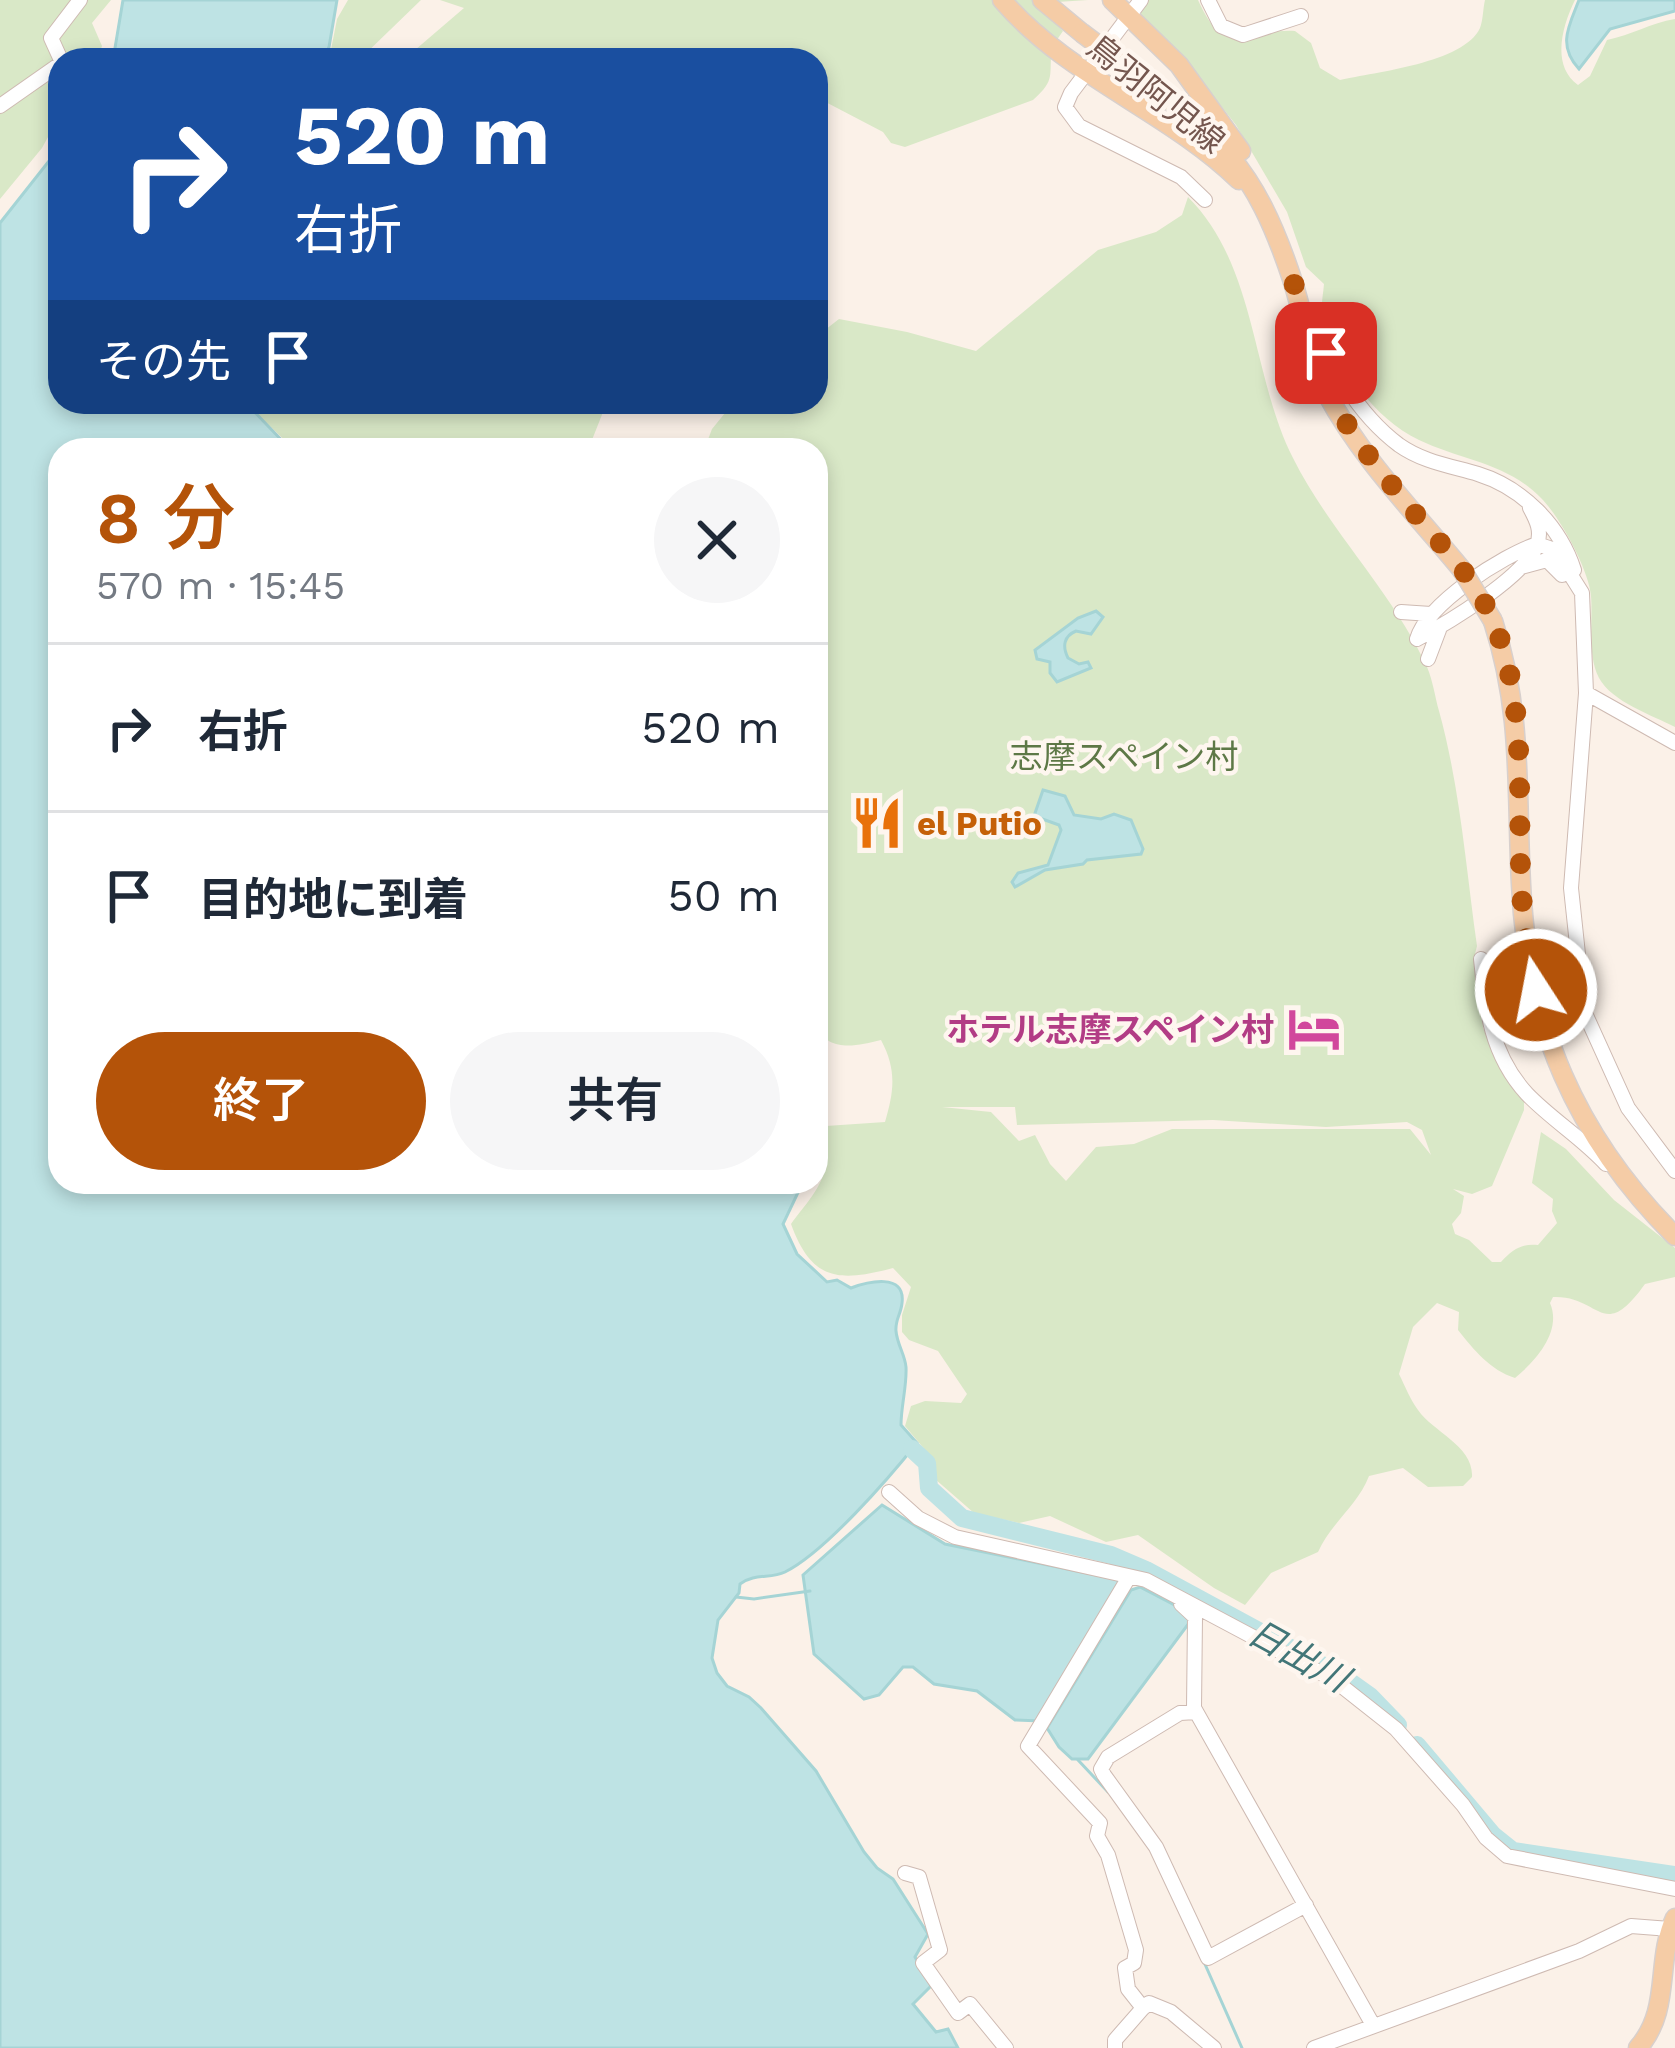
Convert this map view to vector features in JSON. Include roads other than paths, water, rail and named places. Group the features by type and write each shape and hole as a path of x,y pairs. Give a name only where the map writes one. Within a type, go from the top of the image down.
{"main road":[{"path":"1002,0 1034,32 1209,153 1264,204"},
{"name":"鳥羽阿児線","path":"1042,0 1211,133 1246,174 1264,204 1294,284 1304,336 1328,394 1381,472 1462,570 1493,621 1516,712 1521,887 1536,990 1551,1050 1594,1139 1638,1199 1675,1236"},
{"path":"1112,0 1134,7 1209,104 1257,175 1264,204"},
{"path":"1639,2048 1658,2014 1672,1924"}],"street":[{"path":"55,48 51,38 80,0"},
{"path":"1208,0 1221,26 1243,34 1301,16"},
{"path":"1134,7 1067,100 1071,119 1181,177 1205,200"},
{"path":"0,106 48,71"},
{"path":"1294,284 1342,383 1365,413 1399,445 1424,459 1485,476 1526,499 1567,549 1582,593 1586,693 1570,888 1584,1011 1628,1108 1675,1172"},
{"path":"1521,566 1538,544 1539,526 1526,499"},
{"path":"1428,659 1436,620 1493,567 1538,544 1555,550 1582,593"},
{"path":"1417,639 1421,625 1521,566 1546,560 1558,568 1582,617"},
{"path":"1401,612 1436,620"},
{"path":"1586,693 1675,743"},
{"path":"1481,959 1488,1024 1510,1072 1527,1094 1582,1139 1638,1199"},
{"path":"889,1492 919,1518 955,1537 1146,1580 1334,1680 1364,1701 1423,1758 1486,1838 1507,1856 1675,1889"},
{"path":"1129,1577 1180,1603 1195,1617 1196,1712 1373,2025"},
{"path":"1129,1577 1028,1746 1097,1819 1097,1836 1108,1855 1136,1950 1134,1963 1125,1968 1125,1980 1143,2008"},
{"path":"1196,1712 1180,1713 1108,1757 1101,1768 1163,1858 1208,1958 1306,1905"},
{"path":"904,1873 919,1877 940,1950 923,1963 958,2013 970,2004 1006,2048"},
{"path":"1314,2048 1579,1951 1631,1926 1672,1924"},
{"path":"1115,2048 1115,2040 1149,2003 1171,2012 1214,2048"}],"water":[{"path":"123,0 337,0 329,48 115,48"},
{"path":"1579,0 1675,0 1675,11 1610,29 1579,69 1567,43"},
{"path":"48,162 48,414 256,414 280,438 48,438 48,1194 797,1194 783,1224 797,1254 827,1282 837,1280 851,1288 884,1282 898,1287 902,1293 896,1327 906,1367 901,1425 917,1443 819,1548 785,1572 740,1584 739,1593 718,1620 712,1658 727,1686 761,1708 816,1771 864,1852 893,1879 928,1934 915,1957 931,1986 913,2004 936,2032 948,2029 958,2048 0,2048 0,223"},
{"path":"1096,611 1103,617 1091,634 1076,631 1065,646 1068,658 1079,664 1088,662 1091,668 1057,682 1050,673 1050,662 1037,659 1035,650 1078,618"},
{"path":"1043,790 1065,796 1074,815 1101,819 1114,814 1131,820 1141,854 1045,870 1015,887 1012,882 1018,873 1048,865 1061,830 1034,816"},
{"path":"882,1505 945,1544 1122,1584 1040,1721 1015,1720 977,1691 934,1684 913,1667 903,1667 879,1695 864,1699 814,1654 803,1575"},
{"path":"1140,1587 1192,1619 1088,1759 1072,1759 1047,1728 1131,1590"}],"waterway":[{"name":"日出川","path":"912,1449 927,1463 929,1488 962,1518 1111,1555 1146,1570 1342,1676 1398,1725"},
{"path":"736,1597 810,1591"},
{"name":"日出川","path":"1417,1745 1493,1835 1513,1851 1675,1875"},
{"path":"1078,1760 1108,1792"},
{"path":"1204,1962 1242,2048"}],"place":[{"name":"el Putio","path":"877,823"},
{"name":"ホテル志摩スペイン村","path":"1314,1029"}],"park label":[{"name":"志摩スペイン村","path":"1124,756"}]}
